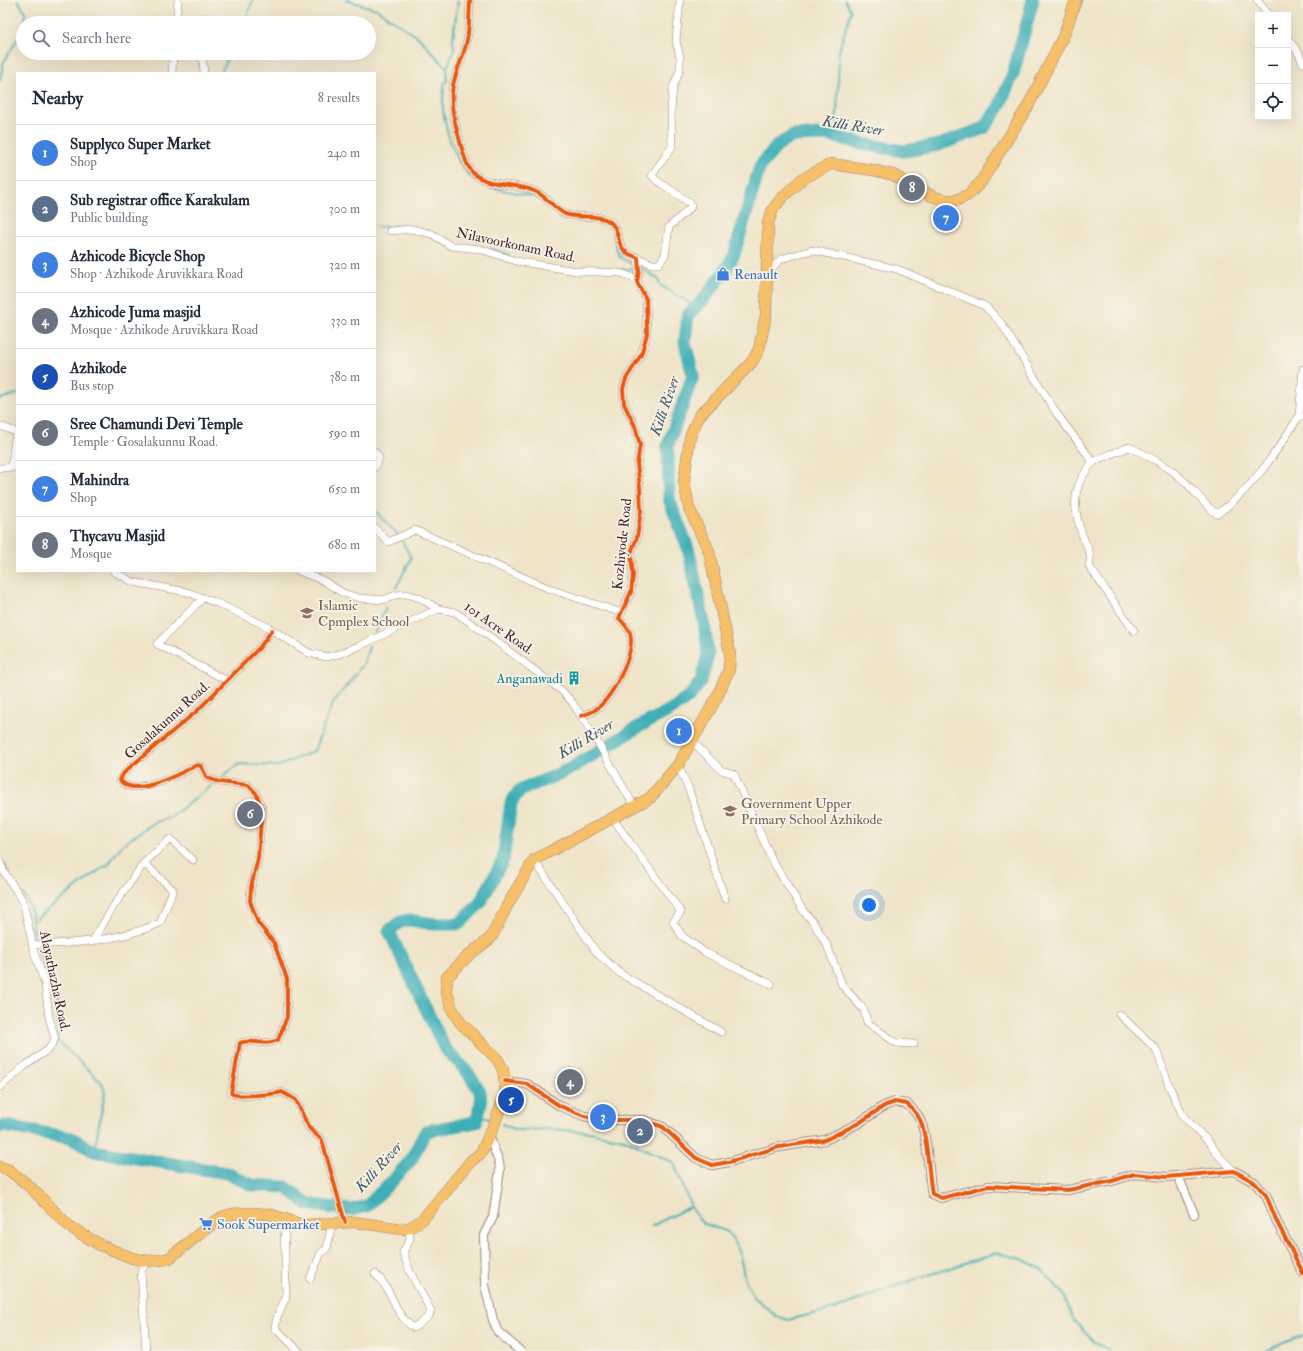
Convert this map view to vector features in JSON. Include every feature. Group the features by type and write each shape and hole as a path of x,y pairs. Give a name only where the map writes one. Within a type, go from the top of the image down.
{"main road":[{"path":"0,1167 9,1170 28,1185 70,1227 115,1251 132,1258 148,1260 168,1259 222,1217 246,1213 269,1214 303,1225 332,1222 344,1218 402,1229 409,1228 422,1220 471,1161 481,1153 506,1092 503,1070 498,1060 460,1022 448,998 446,982 452,971 491,938 508,904 534,860 650,798 678,765 716,699 730,670 730,653 708,551 686,496 684,481 690,437 699,416 752,362 759,349 766,315 769,271 768,223 774,209 783,197 802,179 830,164 859,167 893,175 934,197 946,200 957,200 968,195 981,182 1028,106 1064,35 1076,0"}],"street":[{"path":"177,16 178,0"},
{"path":"470,0 465,48 456,72 452,96 455,121 463,154 473,174 490,182 533,190 543,195 554,207 565,214 590,218 599,217 610,222 616,227 623,249 627,253 652,264 659,264 664,255 669,227 691,207 690,203 656,180 652,173 672,147 673,87 680,70 680,57 676,41 680,0"},
{"path":"1257,0 1267,12"},
{"path":"1291,43 1298,52 1303,63"},
{"path":"172,72 173,60"},
{"path":"203,60 204,72"},
{"name":"Nilavoorkonam Road.","path":"390,230 412,229 432,234 451,246 492,251 516,261 576,272 627,275 637,281"},
{"path":"769,271 781,259 812,250 897,269 985,306 1001,323 1057,414 1093,462"},
{"path":"637,281 639,268 638,258"},
{"name":"Kozhiyode Road","path":"622,613 632,592 633,576 631,553 637,537 641,511 637,464 640,445 635,426 624,404 623,389 626,379 641,355 647,334 646,299 637,281"},
{"path":"1134,631 1089,566 1092,558 1090,550 1084,539 1076,511 1076,490 1079,480 1093,462 1129,447 1157,461 1184,480 1208,507 1217,514 1227,507 1250,485 1301,417 1303,369"},
{"path":"0,426 16,432 14,467 0,468"},
{"path":"376,454 379,458 376,465"},
{"path":"376,529 388,542 415,530 550,589 622,613 619,618 628,629 631,638 629,652 622,673 605,701 596,709 581,716"},
{"path":"115,572 133,582 187,592 203,598 266,626 308,652 327,657 359,646 438,609"},
{"name":"101 Acre Road.","path":"302,572 322,580 339,591 355,597 368,600 384,600 396,595 407,594 420,598 438,609 455,612 537,671 562,691 594,736 634,806"},
{"path":"203,598 157,644 226,680"},
{"name":"Gosalakunnu Road.","path":"272,630 260,647 198,710 170,732 123,774 121,782 133,786 153,785 197,765 201,766 207,778 219,782 248,785 258,796 262,808 261,822 258,858 251,887 250,901 258,923 274,943 287,979 286,1018 278,1040 267,1044 246,1042 240,1043 230,1094 233,1096 243,1097 262,1093 276,1094 282,1092 294,1098 298,1103 309,1128 322,1140 344,1218"},
{"path":"692,740 721,770 734,774 773,862 827,945 842,985 864,1010 867,1022 896,1043 914,1044"},
{"path":"678,765 689,790 725,899"},
{"path":"613,819 681,912 673,922 682,936 706,952 770,984"},
{"path":"92,942 144,863 170,839 193,860"},
{"path":"534,860 597,953 627,977 721,1032"},
{"name":"Alayathazha Road.","path":"0,862 4,872 23,901 33,945 45,984 49,1017 55,1039 54,1044 50,1049 26,1065 0,1087"},
{"path":"33,945 92,942 137,933 160,923 173,890 144,863"},
{"path":"1119,1014 1156,1049 1170,1088 1183,1116 1208,1141 1219,1156 1234,1171 1254,1182 1266,1195 1277,1222 1303,1273"},
{"path":"505,1081 526,1084 560,1106 584,1116 605,1120 644,1120 663,1127 696,1158 712,1165 728,1162 779,1147 825,1140 859,1123 884,1106 895,1102 908,1104 918,1116 920,1122 926,1148 928,1173 932,1194 942,1198 988,1186 1068,1190 1112,1181 1134,1174 1166,1177 1234,1171"},
{"path":"489,1136 500,1162 500,1170 492,1217 484,1235 485,1285 493,1320 498,1332 520,1351"},
{"path":"1178,1176 1194,1214"},
{"path":"284,1218 286,1297 277,1317 275,1328 299,1351"},
{"path":"310,1279 321,1252 327,1248 332,1222"},
{"path":"375,1274 385,1284 398,1313 406,1323 414,1328 429,1316 431,1311 410,1272 403,1252 410,1239 409,1228"},
{"path":"146,1351 141,1271 148,1260"}],"waterway":[{"path":"18,0 25,12 25,16"},
{"path":"247,16 253,0"},
{"path":"346,0 376,9 418,37 447,68"},
{"path":"458,0 453,39 454,49 447,68 447,81 444,84 443,109 450,142 467,173 476,180 485,185 544,200"},
{"path":"832,137 837,115 839,51 851,11 845,0"},
{"name":"Killi River","path":"0,1127 5,1126 71,1138 94,1151 227,1173 252,1185 286,1187 307,1204 351,1210 367,1206 393,1180 411,1160 426,1131 476,1122 481,1104 480,1091 466,1070 445,1049 389,931 400,922 409,920 435,924 459,924 480,903 503,860 511,803 519,791 570,769 640,726 672,709 689,697 701,681 708,655 704,622 688,548 669,499 668,445 693,376 685,342 688,315 704,299 723,274 734,255 760,166 778,145 793,136 826,135 868,145 904,151 939,145 984,128 999,107 1013,74 1033,0"},
{"path":"0,81 3,63 16,42"},
{"path":"221,72 227,60"},
{"path":"579,219 601,222 609,225"},
{"path":"376,227 406,226"},
{"path":"614,234 617,251 620,257 636,265"},
{"path":"491,249 509,255"},
{"path":"619,270 637,268"},
{"path":"641,268 658,279 660,285 696,307"},
{"path":"0,399 16,394"},
{"path":"376,512 400,537 411,558 396,588"},
{"path":"375,632 386,607"},
{"path":"223,776 239,764 279,766 314,751 333,703 363,665 369,647"},
{"path":"33,921 108,865 122,845 153,823 171,817 211,786"},
{"path":"4,864 9,874"},
{"path":"23,894 29,904 34,935"},
{"path":"37,947 48,970 58,1011 58,1033 56,1043 52,1049"},
{"path":"58,1041 102,1083 105,1092 94,1151"},
{"path":"480,1107 483,1117 490,1119"},
{"path":"502,1124 516,1130 551,1129 589,1132 624,1139 674,1163 691,1207 652,1226"},
{"path":"691,1207 702,1223 728,1232 739,1251 745,1280 754,1297 776,1316 788,1320 838,1308 883,1290 996,1253 1019,1258 1040,1268 1063,1293 1074,1321 1094,1342 1110,1351"},
{"path":"1266,1351 1303,1335"}],"cycle path":[{"path":"470,0 467,42 454,81 452,99 456,126 461,146 469,167 473,173 487,181 519,186 539,193 565,214 597,217 607,220 614,227 623,250 638,258 639,270 637,282 646,299 647,334 641,355 626,379 623,389 624,404 635,426 640,445 637,464 641,511 637,537 631,553 633,576 631,592 619,618 627,627 630,633 631,642 626,663 615,686 602,704 590,713 581,716"},
{"path":"272,630 260,647 198,710 129,768 120,780 127,785 136,787 147,786 170,778 197,765 201,766 207,778 219,782 248,785 256,793 262,808 258,858 251,887 250,901 258,923 274,943 287,979 287,1017 278,1040 267,1043 248,1041 240,1043 231,1093 240,1095 264,1095 282,1092 296,1100 309,1128 322,1140 345,1222"},
{"path":"505,1081 527,1084 560,1106 584,1116 605,1120 644,1120 663,1127 696,1158 712,1165 729,1162 779,1147 825,1140 859,1123 884,1106 895,1102 907,1104 917,1114 924,1132 932,1194 942,1198 988,1186 1068,1190 1112,1181 1134,1174 1166,1177 1234,1171 1254,1182 1266,1195 1277,1222 1303,1273"}],"place":[{"name":"Thycavu Masjid","path":"912,188"},
{"name":"Mahindra","path":"946,218"},
{"name":"Renault","path":"723,274"},
{"name":"Islamic Cpmplex School","path":"307,613"},
{"name":"Anganawadi","path":"574,678"},
{"name":"Supplyco Super Market","path":"679,731"},
{"name":"Government Upper Primary School Azhikode","path":"730,811"},
{"name":"Sree Chamundi Devi Temple","path":"250,814"},
{"name":"Azhicode Juma masjid","path":"570,1082"},
{"name":"Azhikode","path":"511,1100"},
{"name":"Azhicode Bicycle Shop","path":"603,1117"},
{"name":"Sub registrar office Karakulam","path":"640,1131"},
{"name":"Sook Supermarket","path":"206,1224"}]}
